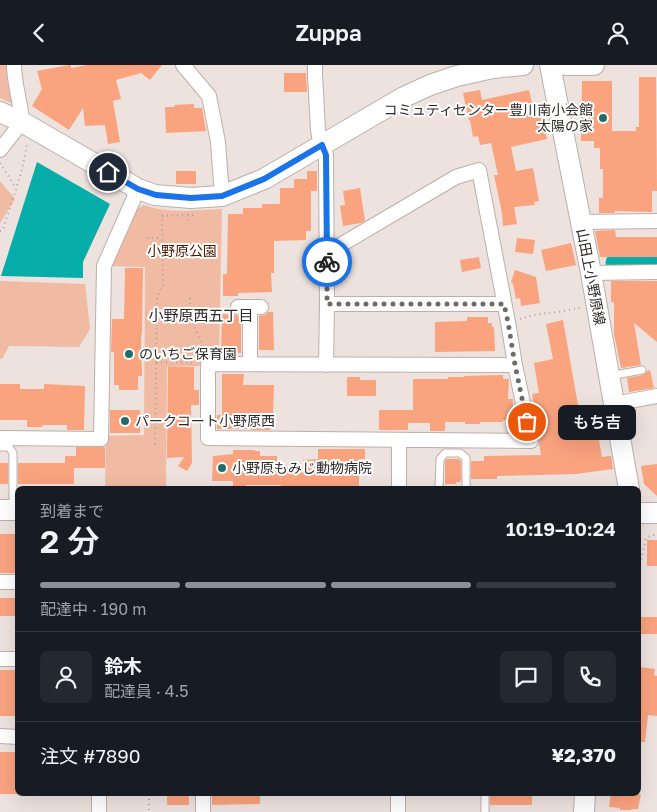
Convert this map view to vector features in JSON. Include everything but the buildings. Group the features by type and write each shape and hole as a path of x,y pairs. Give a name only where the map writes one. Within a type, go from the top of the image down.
{"street":[{"path":"14,65 14,75 25,130"},
{"path":"183,65 209,96 218,142 222,196"},
{"path":"315,65 318,130 326,155 326,365"},
{"path":"0,112 25,130 138,189 156,195 191,198 222,196 264,179 404,97 456,71 523,65"},
{"name":"山田上小野原線","path":"550,65 591,273 628,486"},
{"path":"565,65 594,65"},
{"path":"0,149 25,130"},
{"path":"327,253 456,177 479,170 530,441 208,438 208,364 515,365"},
{"path":"0,438 101,439 104,265 138,189"},
{"path":"581,222 657,221"},
{"path":"591,273 657,272"},
{"path":"327,304 504,304"},
{"path":"250,307 250,364"},
{"path":"614,404 657,397"},
{"path":"399,440 399,486"},
{"path":"641,513 657,513"},
{"path":"0,582 15,583"},
{"path":"0,659 15,659"},
{"path":"0,736 15,737"},
{"path":"99,796 99,812"},
{"path":"203,796 203,812"},
{"path":"398,796 398,812"},
{"path":"584,812 585,796"}],"lane":[{"path":"609,376 642,370"},
{"path":"0,447 9,447 13,453 10,510"},
{"path":"439,486 440,459 445,453 460,453 466,458 466,486"},
{"path":"484,796 485,812"}],"path":[{"path":"551,107 571,103"},
{"path":"0,231 2,230 16,188 26,153 25,130"},
{"path":"0,163 16,188"},
{"path":"156,444 157,297 163,285 161,206"},
{"path":"188,215 189,224"},
{"path":"162,216 194,215"},
{"path":"147,238 162,238"},
{"path":"156,362 208,364 203,346 193,324 190,298"},
{"path":"508,322 538,313 560,312 587,306"},
{"path":"641,560 646,538 657,535"},
{"path":"149,810 150,796"}],"green space":[{"path":"0,65 7,65 7,80 13,104 0,98"},
{"path":"0,181 15,199 0,223"},
{"name":"小野原公園","path":"144,205 163,210 222,209 219,357 201,358 200,366 167,367 166,486 105,486 106,436 144,435 145,267 108,266 138,208"},
{"path":"0,281 85,284 90,329 79,347 9,346 2,359 0,359"}],"water":[{"path":"37,162 110,204 83,262 83,278 1,276"}],"waterway":[{"path":"616,263 657,263"}],"way so far":[{"path":"327,262 327,304 504,304 527,422"}],"place":[{"name":"コミュティセンター豊川南小会館 太陽の家","path":"603,118"},
{"name":"のいちご保育園","path":"129,354"},
{"name":"パークコート小野原西","path":"125,421"},
{"name":"もち吉","path":"527,422"},
{"name":"小野原もみじ動物病院","path":"222,468"}],"district":[{"name":"小野原西五丁目","path":"201,316"}],"route":[{"path":"108,172 138,189 156,195 191,198 222,196 264,179 322,145 326,155 327,262"}]}
